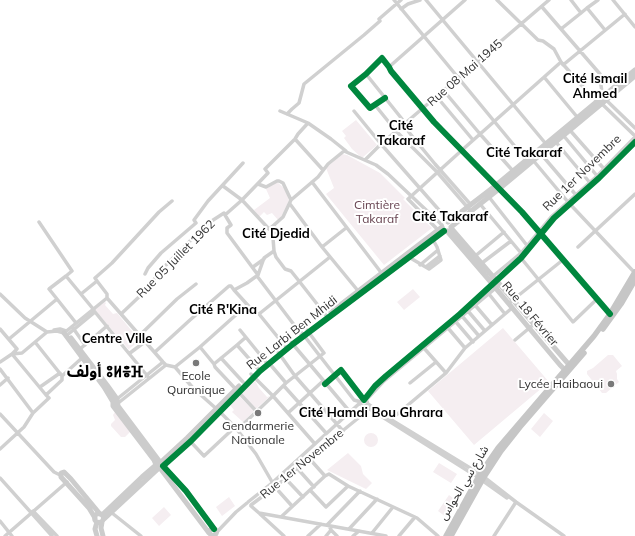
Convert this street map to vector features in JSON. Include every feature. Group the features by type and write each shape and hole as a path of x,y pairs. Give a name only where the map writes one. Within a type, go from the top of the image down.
{"main road":[{"path":"612,315 635,272"},
{"path":"612,315 635,280"},
{"name":"شارع سي الحواس","path":"446,536 498,448 568,369 612,315"},
{"name":"شارع سي الحواس","path":"451,536 481,478"}],"street":[{"path":"394,0 423,37 494,121 635,272"},
{"path":"287,114 299,103 304,84 358,40 401,0"},
{"path":"401,9 408,4 420,0"},
{"path":"426,0 546,144"},
{"path":"389,67 465,0"},
{"path":"496,0 538,40 543,41 554,49 562,63 593,98 635,136"},
{"name":"Rue 08 Mai 1945","path":"365,160 381,144 549,0"},
{"path":"571,0 581,13"},
{"path":"561,29 598,0"},
{"path":"613,0 635,27"},
{"path":"542,7 600,74 605,99 635,128"},
{"path":"587,8 605,30"},
{"path":"446,227 419,211 408,199 411,195 544,77 580,51 625,14"},
{"path":"385,98 370,108 351,86 382,58 423,109 564,259 612,315"},
{"name":"Rue Larbi Ben Mhidi","path":"605,99 635,70"},
{"path":"366,74 405,124 438,171"},
{"name":"Rue Larbi Ben Mhidi","path":"478,202 489,197 514,171 541,154 568,128 635,76"},
{"path":"544,77 578,118"},
{"path":"444,90 480,134 514,171"},
{"path":"437,97 473,140"},
{"name":"Rue Larbi Ben Mhidi","path":"237,391 243,382 302,334 327,317 497,188 530,160 546,144 563,135 578,118 600,103"},
{"path":"375,105 396,131 438,171 471,208"},
{"path":"280,111 308,123 347,152 365,160"},
{"path":"354,111 446,218 446,227"},
{"name":"Rue 05 Juillet 1962","path":"121,314 166,265 207,224 224,213 225,215 258,184 268,173 265,169 308,123"},
{"path":"568,128 605,170"},
{"path":"563,135 598,177"},
{"name":"Rue 1er Novembre","path":"605,170 635,136"},
{"path":"295,138 323,170"},
{"path":"554,140 591,184"},
{"name":"Rue 1er Novembre","path":"569,203 635,142"},
{"path":"223,186 242,200 270,229 283,216 290,202 312,182 328,164 344,151 347,152"},
{"path":"541,154 576,195"},
{"name":"Rue 18 Février","path":"365,160 388,174 446,227 474,257 531,327"},
{"path":"145,274 148,268 161,253 196,223 194,220 208,201 243,163"},
{"path":"258,184 266,187 277,181 283,183 290,202 322,247 359,292"},
{"path":"312,182 383,274"},
{"name":"Rue 1er Novembre","path":"447,328 488,294 494,282 521,258 540,234 576,195 591,184"},
{"path":"578,247 635,194"},
{"path":"489,197 529,247"},
{"path":"172,200 112,263 95,278 107,294 107,298 165,363 175,367 193,388 236,429 256,454 272,483 292,506"},
{"path":"478,202 521,253 521,258 573,322 598,300"},
{"path":"419,211 423,207"},
{"path":"225,215 230,225 227,228 227,232 253,267 275,301 354,400 365,402"},
{"path":"39,222 72,271 49,289 76,323"},
{"path":"274,225 276,231 273,238 276,257 285,269 291,271 327,317"},
{"path":"322,247 346,228"},
{"path":"474,257 504,232"},
{"path":"406,256 429,269 441,260 438,250 431,238"},
{"path":"482,263 510,241"},
{"name":"Rue 1er Novembre","path":"249,505 337,423 365,402 376,387 447,328 521,253 529,247"},
{"path":"420,265 438,250"},
{"path":"253,267 274,251"},
{"path":"259,314 330,257"},
{"name":"Rue 18 Février","path":"474,257 482,263 494,282"},
{"path":"234,290 258,275 264,258"},
{"path":"511,301 564,259"},
{"path":"66,276 148,376"},
{"path":"81,294 97,281"},
{"path":"140,335 177,299 196,284"},
{"path":"155,352 230,286 254,312 259,314 285,346"},
{"path":"0,294 25,318 48,331"},
{"path":"488,294 505,314"},
{"path":"66,333 94,311 107,298"},
{"path":"9,339 57,299"},
{"name":"Rue 18 Février","path":"511,301 512,308 568,369"},
{"path":"175,367 247,305"},
{"path":"475,305 492,325"},
{"path":"390,421 446,373 465,348 512,308"},
{"path":"72,328 76,323 94,311"},
{"path":"468,311 485,331"},
{"path":"461,315 479,336"},
{"path":"456,322 473,342"},
{"path":"79,350 107,326"},
{"path":"515,340 531,327"},
{"path":"72,328 85,345"},
{"path":"447,328 465,348"},
{"path":"0,329 17,349 0,362"},
{"path":"12,354 22,352 48,331 60,329 66,333 159,465 184,493 214,533"},
{"path":"240,330 245,338 268,362 298,403 326,433"},
{"path":"189,440 204,456 257,412 285,385 324,354 308,331"},
{"path":"214,364 245,338"},
{"path":"130,353 146,341"},
{"path":"35,342 61,374 62,380 46,395"},
{"path":"292,343 350,412"},
{"name":"Rue Larbi Ben Mhidi","path":"279,353 285,346 292,343"},
{"path":"237,345 259,370"},
{"path":"200,347 215,367 257,412"},
{"path":"424,347 446,373"},
{"path":"279,353 310,393 343,430"},
{"path":"0,449 24,427 33,413 49,398 12,354"},
{"path":"40,387 84,357"},
{"path":"221,358 243,382"},
{"path":"410,383 436,362"},
{"path":"115,403 165,363"},
{"path":"0,369 33,413"},
{"path":"288,413 310,393 341,370 365,402 390,421 481,478 564,536"},
{"path":"252,375 273,396 315,444"},
{"name":"Rue Larbi Ben Mhidi","path":"100,518 129,488 189,440 252,375"},
{"path":"0,385 8,378"},
{"name":"Rue 1er Novembre","path":"214,533 226,522 276,487 367,411 365,402"},
{"path":"0,414 54,472 60,475 66,483 91,506"},
{"path":"305,453 326,476"},
{"name":"Rue Larbi Ben Mhidi","path":"100,518 112,513 134,493 159,465"},
{"path":"297,468 314,487"},
{"path":"60,475 64,472 71,479 100,518 103,536"},
{"path":"281,517 329,474 348,486 415,517 426,524 438,536"},
{"path":"0,478 57,536"},
{"path":"5,536 71,479"},
{"path":"286,479 303,497"},
{"path":"269,485 272,490"},
{"path":"310,490 326,507 348,486"},
{"path":"129,488 134,493"},
{"path":"328,525 360,492"},
{"path":"349,529 377,499"},
{"path":"494,536 515,503"},
{"path":"249,505 284,536"},
{"path":"372,533 393,507"},
{"path":"32,512 52,536"},
{"path":"112,513 141,536"},
{"path":"259,513 386,536"},
{"path":"399,536 415,517"},
{"path":"97,536 95,529 100,518"},
{"path":"0,521 12,536"},
{"path":"308,536 321,524"},
{"path":"328,525 337,536"},
{"path":"326,536 331,530"},
{"path":"353,536 359,531"}],"green space":[{"path":"356,120 377,145 362,158 352,149 344,138 346,136 342,131"},
{"name":"Cimtière Takaraf","path":"342,154 347,155 380,173 432,228 384,265 326,194 334,188 326,168"},
{"path":"277,182 283,187 289,201 281,217 278,220 272,213 267,215 264,212 259,217 254,210 270,198 266,189"},
{"path":"413,289 420,297 404,310 397,302"},
{"path":"105,302 105,305 113,314 117,313 141,342 139,341 129,349 130,351 95,310"},
{"path":"503,328 549,382 474,445 428,391"},
{"path":"608,355 613,355 622,366 616,371 619,382 606,393 602,393 587,374 587,371 593,368"},
{"path":"254,379 259,388 267,397 270,396 256,409 241,393"},
{"path":"238,395 254,411 243,422 232,412 234,410 230,405 228,407"},
{"path":"115,412 130,432 125,437 121,437 111,426 115,420 113,415"},
{"path":"544,413 553,421 540,437 531,429"},
{"path":"368,433 374,433 378,437 378,443 374,447 368,447 364,443 364,437"},
{"path":"348,453 361,466 363,474 372,483 366,489 327,470"},
{"path":"439,463 457,474 451,483 433,472"},
{"path":"449,495 457,501 446,517 438,511"},
{"path":"229,497 235,506 222,516 216,507"},
{"path":"164,507 171,515 159,526 152,518"}],"cycle path":[{"path":"385,98 370,108 351,86 382,58 391,71 434,122 522,212 610,314"},
{"path":"325,384 341,370 364,400 375,386 386,376 460,314 521,258 554,218 599,178 635,142"},
{"path":"214,529 186,491 163,466 191,441 260,371 293,344 444,231"}],"place":[{"name":"Ecole Quranique","path":"196,363"},
{"name":"Lycée Haibaoui","path":"611,384"},
{"name":"Gendarmerie Nationale","path":"258,413"}],"district":[{"name":"Cité Ismail Ahmed","path":"595,86"},
{"name":"Cité Takaraf","path":"401,134"},
{"name":"Cité Takaraf","path":"524,153"},
{"name":"Cité Takaraf","path":"450,217"},
{"name":"Cité Djedid","path":"276,234"},
{"name":"Cité R'Kina","path":"223,310"},
{"name":"Centre Ville","path":"117,339"},
{"name":"أولف ⵓⵍⴻⴼ","path":"105,372"},
{"name":"Cité Hamdi Bou Ghrara","path":"371,413"}]}
